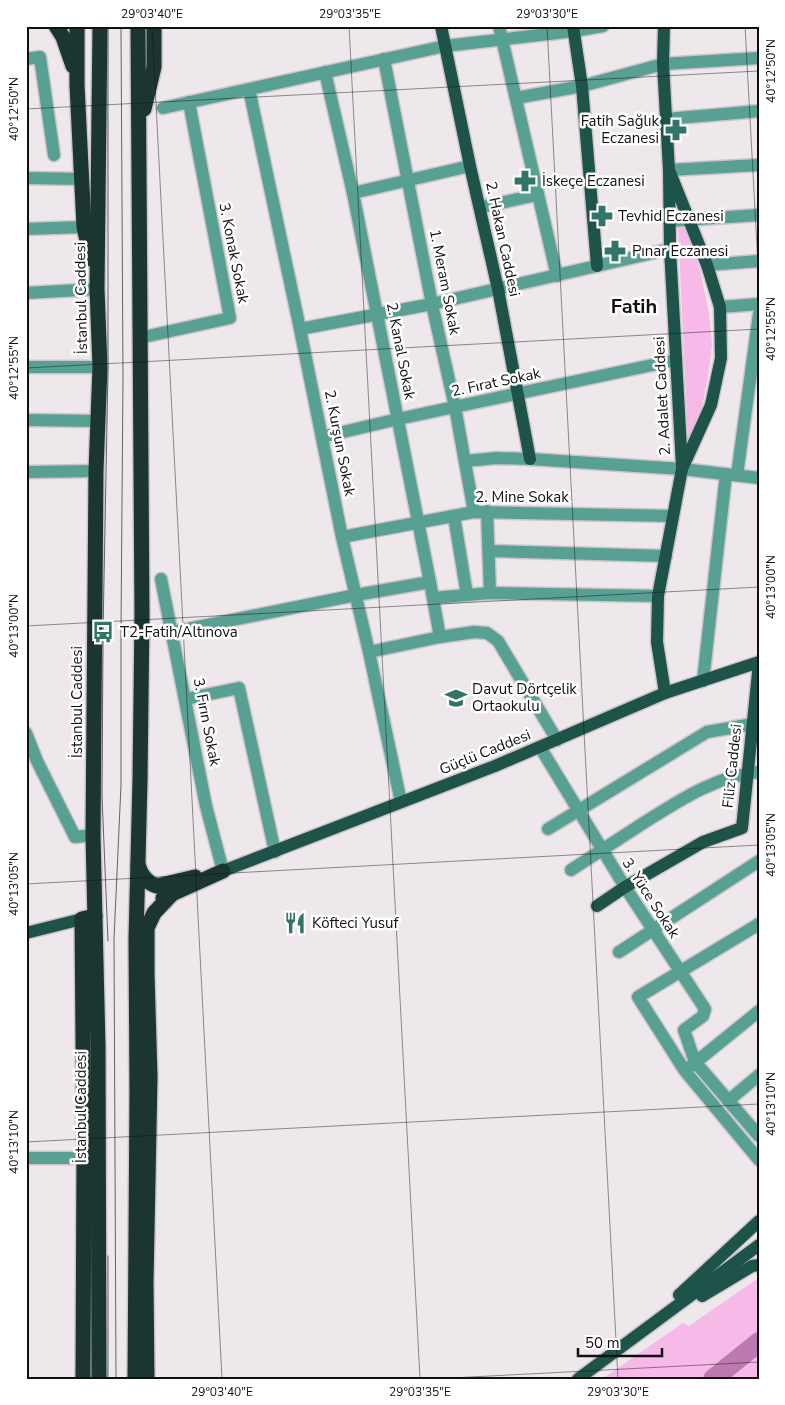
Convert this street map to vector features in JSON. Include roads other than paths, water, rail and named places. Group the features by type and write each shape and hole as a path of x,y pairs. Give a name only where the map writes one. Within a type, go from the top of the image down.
{"highway":[{"path":"56,26 63,37 78,85"},
{"path":"77,26 84,227 97,289"},
{"name":"İstanbul Caddesi","path":"99,1379 98,1057 91,921 96,471 100,367 97,289 100,26"},
{"path":"136,1379 137,1092 135,1012 142,626 138,26"},
{"path":"154,26 154,67"},
{"path":"138,130 164,26"},
{"path":"138,865 144,877 151,884 157,886 223,871"},
{"path":"136,932 142,914 155,902 223,871"},
{"path":"147,1379 146,1282 150,1077 146,973 147,928 154,912 172,894"},
{"path":"83,1379 84,1158 91,921"}],"main road":[{"name":"2. Hakan Caddesi","path":"441,26 498,289 530,459"},
{"name":"2. Adalet Caddesi","path":"664,26 663,64 669,170 670,249 682,469"},
{"path":"573,29 582,86 597,266"},
{"name":"2. Adalet Caddesi","path":"665,693 657,642 658,596 682,469 711,405 721,358 720,307 707,265 669,170"},
{"name":"Güçlü Caddesi","path":"223,871 558,740 665,693 759,663"},
{"name":"Filiz Caddesi","path":"597,906 625,887 703,842 742,828 753,772 759,663"},
{"path":"26,933 91,921"},
{"path":"642,1331 759,1221"},
{"path":"578,1379 759,1245"},
{"path":"642,1331 752,1266 759,1265"}],"street":[{"path":"499,26 557,276"},
{"path":"163,108 445,46 603,26"},
{"path":"26,58 40,57 54,155"},
{"path":"516,98 582,86 663,64 759,58"},
{"name":"1. Meram Sokak","path":"384,59 465,461 480,511 489,551 490,593"},
{"name":"2. Kanal Sokak","path":"325,72 353,193 434,598 440,637"},
{"name":"2. Kurşun Sokak","path":"248,89 300,329 342,537 401,802"},
{"name":"3. Konak Sokak","path":"139,338 230,318 189,102"},
{"path":"666,118 759,111"},
{"path":"669,170 759,165"},
{"path":"353,193 470,166"},
{"path":"26,178 82,179"},
{"path":"480,207 537,195"},
{"path":"669,221 759,215"},
{"path":"26,229 84,227"},
{"path":"300,329 432,304 670,249"},
{"path":"707,265 759,260"},
{"path":"26,292 97,289"},
{"path":"720,307 759,304"},
{"path":"703,681 732,474 759,314"},
{"name":"2. Fırat Sokak","path":"322,437 676,360"},
{"path":"26,367 100,367"},
{"path":"26,420 98,422"},
{"path":"465,461 497,458 530,459 682,469 759,478"},
{"path":"26,472 96,471"},
{"name":"2. Mine Sokak","path":"342,537 480,511 673,516"},
{"path":"454,516 467,595"},
{"path":"489,551 666,556"},
{"name":"3. Fırın Sokak","path":"161,579 206,806 223,871"},
{"path":"173,632 430,582"},
{"path":"434,598 490,593 658,596"},
{"path":"369,652 440,637 474,632 487,633 498,641 558,740"},
{"path":"186,699 239,688 275,852"},
{"path":"548,829 707,732 756,724"},
{"path":"26,733 32,762 76,838 93,835"},
{"name":"3. Yüce Sokak","path":"540,747 652,931 705,1009 703,1016 684,1030 695,1062"},
{"path":"571,870 682,798 712,783 753,772"},
{"path":"619,952 759,861"},
{"path":"759,924 638,997 685,1071 759,1160"},
{"path":"685,1071 759,1011"},
{"path":"695,1062 759,1136"},
{"path":"728,1101 759,1075"},
{"path":"26,1158 84,1158"}],"waterway":[{"path":"713,1379 759,1342"}],"tram line":[{"path":"108,26 108,369 102,796 108,941"},
{"path":"116,1379 114,939 121,785 123,377 121,26"},
{"path":"108,1256 108,1379"}],"place":[{"name":"Fatih Sağlık Eczanesi","path":"676,130"},
{"name":"İskeçe Eczanesi","path":"525,181"},
{"name":"Tevhid Eczanesi","path":"602,216"},
{"name":"Pınar Eczanesi","path":"615,251"},
{"name":"T2-Fatih/Altınova","path":"103,632"},
{"name":"Davut Dörtçelik Ortaokulu","path":"456,698"},
{"name":"Köfteci Yusuf","path":"295,923"}],"district":[{"name":"Fatih","path":"634,306"}]}
